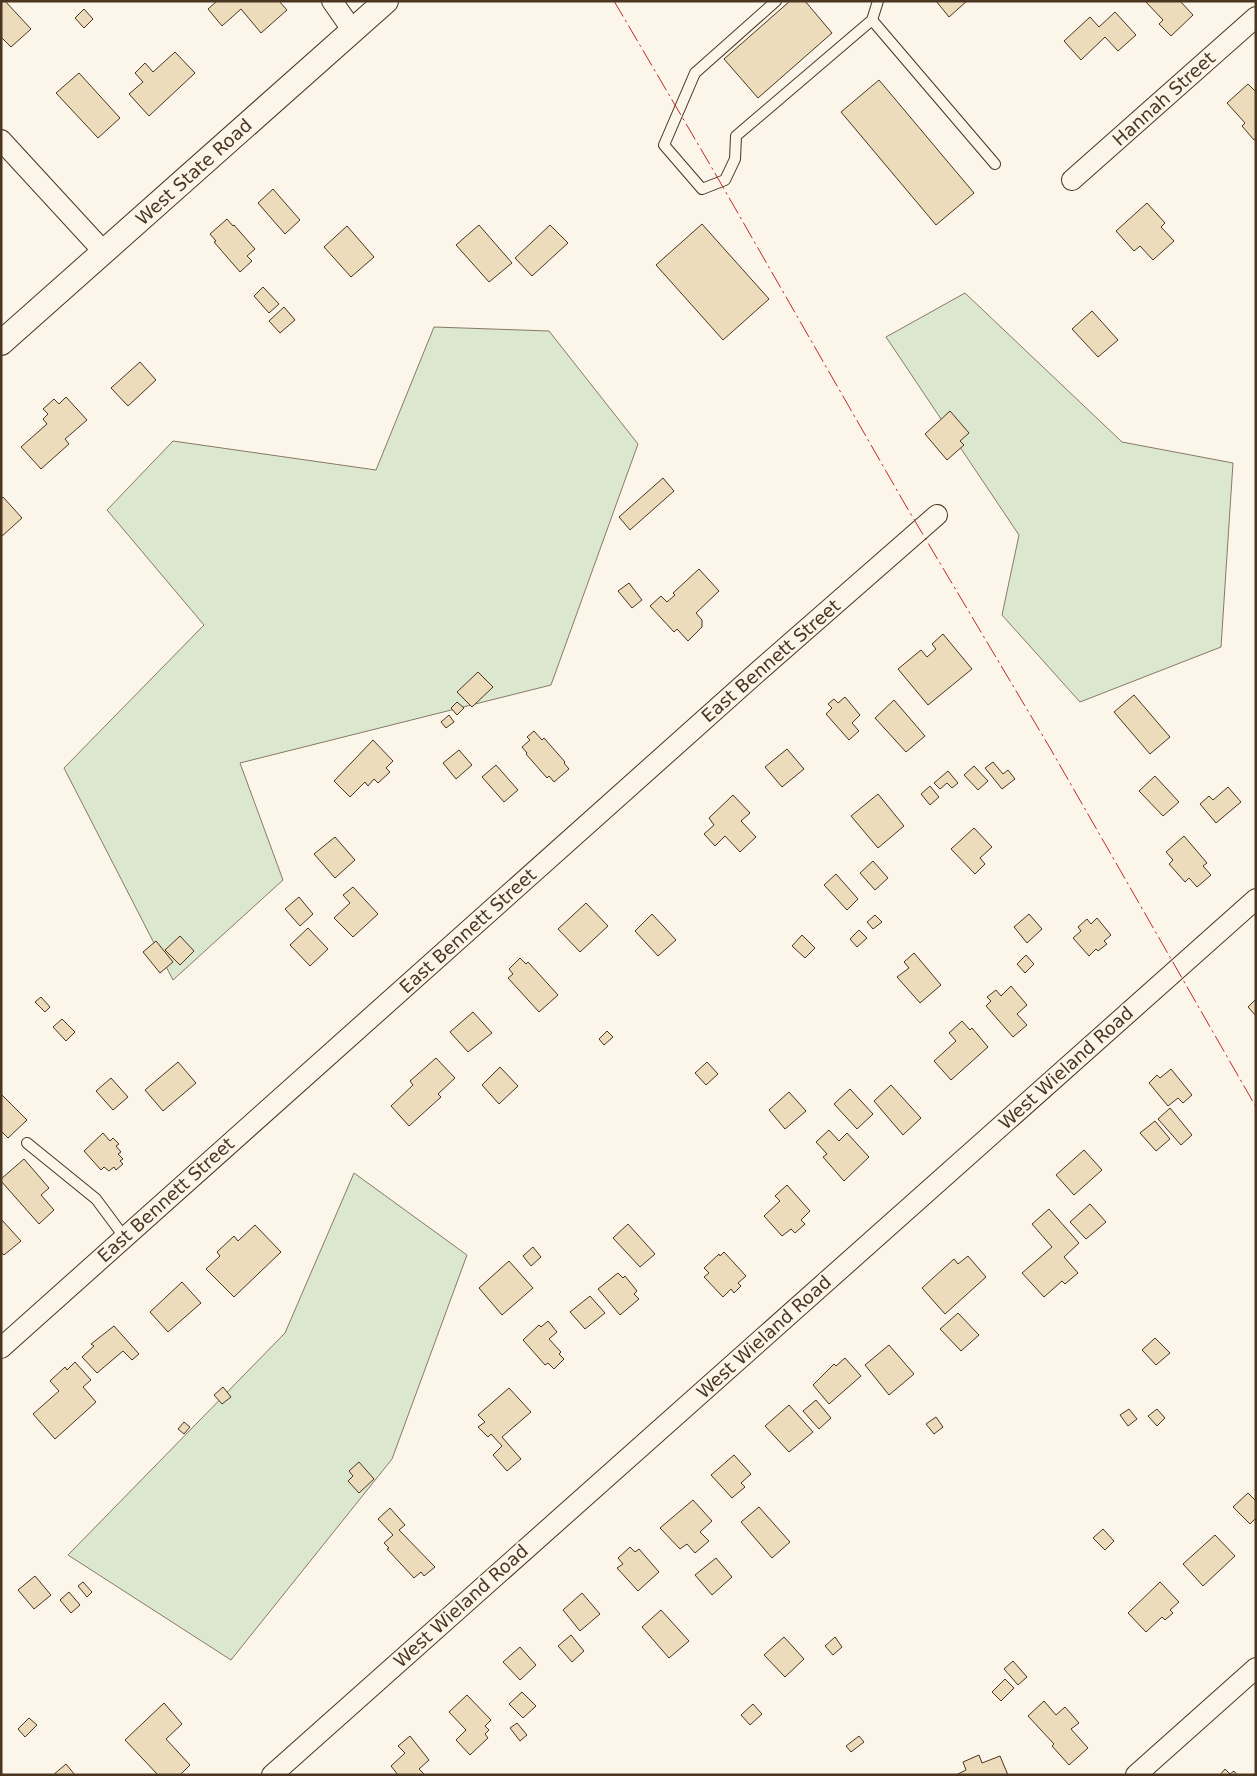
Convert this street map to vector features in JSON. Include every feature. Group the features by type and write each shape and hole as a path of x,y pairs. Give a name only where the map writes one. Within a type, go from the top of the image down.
{"street":[{"path":"332,1 353,31"},
{"name":"West State Road","path":"1,343 386,1"},
{"name":"Hannah Street","path":"1072,180 1256,17"},
{"path":"1,140 104,252"},
{"name":"East Bennett Street","path":"1,1348 937,515"},
{"name":"West Wieland Road","path":"272,1775 1255,902"},
{"path":"1136,1775 1256,1668"}],"lane":[{"path":"776,1 695,73 664,145 702,189 725,180 735,159 736,136 872,20 878,1"},
{"path":"872,20 995,164"},
{"path":"27,1142 96,1199 124,1238"}],"green space":[{"path":"965,293 1122,442 1233,463 1221,647 1080,702 1002,615 1019,535 886,337"},
{"path":"434,327 549,331 638,444 551,685 240,763 283,880 173,980 64,768 204,625 107,510 173,441 376,470"},
{"path":"354,1173 467,1255 392,1459 231,1660 68,1555 285,1333"}],"building":[{"path":"1,1 5,1 31,29 11,47 1,37"},
{"path":"217,1 279,1 287,10 261,33 241,9 222,26 208,9"},
{"path":"790,1 805,1 832,33 758,98 724,59"},
{"path":"936,1 967,1 949,17"},
{"path":"1145,1 1180,1 1193,15 1171,36 1159,24 1163,20"},
{"path":"84,9 93,19 84,28 75,18"},
{"path":"1115,12 1136,35 1118,51 1105,37 1081,60 1064,41 1090,17 1099,27"},
{"path":"175,52 195,73 149,116 129,94 143,82 135,73 145,63 153,72"},
{"path":"79,73 120,118 98,138 56,93"},
{"path":"879,80 974,193 936,225 841,112"},
{"path":"1248,84 1256,92 1256,139 1254,140 1242,126 1245,123 1227,103"},
{"path":"273,189 300,220 285,234 258,203"},
{"path":"1147,203 1165,223 1161,227 1174,241 1153,260 1140,246 1134,251 1116,231"},
{"path":"227,219 255,249 247,256 252,261 240,272 214,242 216,241 210,234"},
{"path":"702,224 769,299 723,340 656,265"},
{"path":"479,225 512,263 489,282 456,245"},
{"path":"550,225 568,243 532,276 515,258"},
{"path":"347,226 374,257 351,277 324,247"},
{"path":"263,287 279,304 269,313 254,296"},
{"path":"284,307 295,320 280,333 269,321"},
{"path":"1092,311 1118,340 1098,357 1072,329"},
{"path":"140,362 156,380 128,406 111,388"},
{"path":"66,397 87,420 65,439 69,444 41,469 21,447 47,424 43,419 48,414 43,409 54,399 59,404"},
{"path":"950,411 969,433 960,441 964,445 947,460 925,434"},
{"path":"663,478 674,491 630,530 619,517"},
{"path":"3,497 22,518 1,537 1,499"},
{"path":"699,569 719,591 696,613 702,620 702,627 688,641 677,629 674,632 650,606 661,596 667,602 675,595 673,593"},
{"path":"629,583 642,600 632,608 618,591"},
{"path":"943,634 972,669 928,705 898,669 921,650 927,657 936,649 932,644"},
{"path":"478,672 493,687 472,707 457,692"},
{"path":"1134,695 1170,737 1150,754 1114,712"},
{"path":"845,697 860,715 852,723 859,731 849,740 826,714 832,708 828,704 834,699 838,703"},
{"path":"894,700 925,736 906,752 875,718"},
{"path":"457,702 464,708 457,715 451,708"},
{"path":"449,715 454,722 446,728 441,722"},
{"path":"534,731 542,740 544,738 569,769 554,782 549,776 547,778 522,747 530,740 527,737"},
{"path":"373,740 393,761 386,768 390,772 378,783 374,779 368,786 365,782 350,797 334,781"},
{"path":"787,749 804,769 782,787 765,767"},
{"path":"459,750 472,765 456,779 443,763"},
{"path":"993,762 1003,774 1008,770 1015,779 1002,789 985,768"},
{"path":"496,765 518,790 504,802 482,777"},
{"path":"974,766 988,781 978,790 964,775"},
{"path":"948,771 958,783 952,788 947,783 940,789 934,783"},
{"path":"1155,776 1179,802 1163,816 1139,791"},
{"path":"930,786 939,797 930,805 921,794"},
{"path":"1228,787 1241,802 1216,823 1200,804 1209,796 1213,800"},
{"path":"878,794 904,826 878,848 851,816"},
{"path":"733,795 750,813 741,821 756,837 740,852 725,836 715,846 704,834 714,825 709,818"},
{"path":"974,828 992,847 980,858 985,864 975,874 951,849"},
{"path":"1184,836 1207,863 1203,866 1211,875 1197,887 1189,878 1185,882 1169,864 1173,860 1166,852"},
{"path":"335,837 355,860 335,878 314,854"},
{"path":"873,861 888,878 875,890 860,873"},
{"path":"836,874 858,899 847,910 824,885"},
{"path":"353,887 378,914 353,937 334,918 350,903 343,895"},
{"path":"299,897 313,914 300,926 285,909"},
{"path":"586,903 608,926 580,952 558,929"},
{"path":"652,914 676,940 658,956 635,931"},
{"path":"1029,914 1042,929 1027,943 1014,927"},
{"path":"875,915 882,922 873,929 867,922"},
{"path":"1097,918 1111,935 1104,941 1107,944 1098,951 1096,949 1089,956 1073,938 1081,931 1078,927 1087,919 1091,924"},
{"path":"308,928 328,949 310,966 290,945"},
{"path":"859,930 867,938 857,947 850,939"},
{"path":"802,935 815,948 805,958 792,946"},
{"path":"180,936 194,951 180,965 165,950"},
{"path":"156,941 173,962 160,973 143,952"},
{"path":"914,953 941,985 920,1003 897,977 909,968 904,962"},
{"path":"1026,955 1034,964 1025,973 1017,964"},
{"path":"520,958 526,964 528,962 558,995 539,1012 508,978 513,974 509,969"},
{"path":"1011,986 1027,1005 1017,1014 1027,1025 1013,1037 986,1006 991,1001 987,997 996,990 1001,996"},
{"path":"41,997 50,1007 45,1012 35,1002"},
{"path":"1256,999 1256,1016 1248,1007"},
{"path":"473,1012 492,1033 468,1052 450,1032"},
{"path":"62,1019 75,1032 66,1041 53,1027"},
{"path":"962,1021 970,1030 972,1028 988,1047 951,1080 934,1061 956,1041 949,1033"},
{"path":"607,1031 613,1037 604,1045 599,1039"},
{"path":"436,1058 455,1078 438,1094 441,1097 409,1126 391,1106 413,1085 410,1081"},
{"path":"178,1062 196,1083 163,1111 145,1090"},
{"path":"707,1062 718,1074 706,1085 695,1073"},
{"path":"500,1067 518,1086 499,1104 482,1085"},
{"path":"1171,1069 1192,1095 1183,1103 1178,1098 1168,1106 1149,1083 1157,1075 1160,1078"},
{"path":"111,1078 128,1097 113,1110 96,1091"},
{"path":"891,1085 921,1118 903,1135 874,1101"},
{"path":"850,1089 873,1114 857,1129 834,1104"},
{"path":"789,1092 806,1111 785,1129 769,1110"},
{"path":"1,1094 27,1120 8,1138 1,1131"},
{"path":"1170,1108 1192,1135 1181,1145 1158,1119"},
{"path":"1155,1121 1170,1139 1156,1151 1140,1133"},
{"path":"829,1130 839,1141 847,1133 869,1157 844,1181 823,1157 827,1154 816,1142"},
{"path":"103,1133 110,1141 113,1138 119,1144 116,1146 121,1152 118,1154 123,1159 120,1161 123,1164 116,1170 114,1167 109,1171 104,1167 101,1170 84,1151"},
{"path":"1084,1150 1102,1170 1074,1195 1056,1175"},
{"path":"24,1159 49,1188 41,1195 54,1210 39,1224 1,1181"},
{"path":"787,1185 810,1211 801,1220 805,1224 795,1233 791,1229 782,1236 764,1216 780,1201 775,1196"},
{"path":"1090,1204 1106,1222 1086,1239 1070,1222"},
{"path":"1049,1209 1079,1243 1064,1257 1078,1273 1065,1284 1062,1281 1044,1297 1022,1273 1052,1247 1032,1224"},
{"path":"1,1219 21,1241 4,1255 1,1252"},
{"path":"628,1224 655,1254 640,1267 613,1238"},
{"path":"255,1225 281,1252 234,1297 206,1269 220,1256 217,1252 234,1236 238,1241"},
{"path":"533,1247 541,1257 531,1266 523,1256"},
{"path":"724,1252 746,1276 738,1283 741,1286 734,1293 731,1289 723,1297 704,1277 709,1273 704,1268 719,1254 720,1256"},
{"path":"968,1256 986,1277 945,1314 922,1288 954,1259 958,1264"},
{"path":"509,1261 533,1288 502,1315 479,1288"},
{"path":"618,1273 623,1278 625,1276 637,1291 634,1294 639,1299 620,1315 598,1289"},
{"path":"182,1282 201,1303 168,1332 150,1312"},
{"path":"590,1296 605,1313 585,1329 570,1312"},
{"path":"958,1313 979,1335 961,1351 940,1329"},
{"path":"548,1321 557,1332 549,1339 561,1352 559,1354 564,1359 554,1369 548,1363 545,1365 523,1340 539,1325 541,1327"},
{"path":"114,1326 139,1354 132,1360 123,1351 97,1373 82,1357 94,1346 91,1344"},
{"path":"1155,1338 1170,1353 1156,1365 1142,1350"},
{"path":"889,1345 914,1374 889,1395 865,1365"},
{"path":"845,1358 861,1376 829,1404 813,1385 834,1364 836,1366"},
{"path":"75,1362 91,1380 83,1387 96,1402 55,1439 33,1414 59,1391 50,1381 65,1367 67,1370"},
{"path":"223,1387 231,1397 222,1404 214,1395"},
{"path":"509,1388 531,1412 502,1437 521,1459 507,1471 493,1455 502,1446 491,1434 488,1437 478,1427 485,1422 478,1415"},
{"path":"816,1400 831,1418 819,1429 803,1411"},
{"path":"789,1405 813,1432 789,1452 765,1426"},
{"path":"1129,1409 1137,1419 1128,1426 1120,1415"},
{"path":"1157,1409 1165,1418 1157,1426 1148,1416"},
{"path":"936,1417 943,1427 934,1434 926,1424"},
{"path":"184,1422 190,1427 184,1434 178,1429"},
{"path":"734,1455 751,1474 741,1483 745,1487 732,1498 711,1475"},
{"path":"359,1462 374,1479 359,1493 348,1481 353,1476 349,1471"},
{"path":"1248,1493 1256,1501 1256,1518 1250,1524 1233,1507"},
{"path":"693,1500 712,1521 700,1532 709,1541 695,1553 687,1544 680,1549 660,1528"},
{"path":"759,1507 790,1542 772,1558 741,1522"},
{"path":"390,1508 405,1525 399,1530 435,1567 424,1576 421,1572 414,1578 387,1549 389,1548 384,1543 393,1535 378,1519"},
{"path":"1103,1529 1114,1541 1105,1550 1093,1538"},
{"path":"1215,1535 1235,1556 1203,1586 1183,1564"},
{"path":"630,1547 635,1552 639,1549 659,1572 638,1591 617,1568 623,1564 618,1558"},
{"path":"716,1558 732,1577 712,1595 695,1575"},
{"path":"35,1576 51,1595 34,1609 18,1590"},
{"path":"83,1582 92,1592 87,1597 78,1586"},
{"path":"1160,1582 1179,1602 1170,1610 1173,1613 1165,1620 1162,1617 1146,1632 1128,1613"},
{"path":"69,1592 80,1605 71,1613 60,1600"},
{"path":"582,1593 600,1614 580,1631 563,1610"},
{"path":"661,1610 689,1641 669,1658 642,1627"},
{"path":"571,1635 584,1651 572,1662 558,1646"},
{"path":"784,1637 804,1659 785,1677 764,1655"},
{"path":"835,1637 842,1647 833,1655 825,1646"},
{"path":"520,1647 536,1665 520,1680 503,1662"},
{"path":"1013,1661 1027,1677 1018,1685 1004,1669"},
{"path":"1005,1679 1014,1688 1001,1701 992,1692"},
{"path":"522,1692 536,1706 523,1718 509,1704"},
{"path":"467,1695 491,1720 485,1726 489,1730 485,1734 488,1738 470,1755 456,1740 466,1730 449,1712"},
{"path":"1044,1701 1056,1715 1065,1707 1079,1723 1071,1729 1088,1748 1069,1765 1052,1746 1054,1744 1028,1716"},
{"path":"164,1703 182,1724 166,1739 190,1765 180,1775 158,1775 125,1740"},
{"path":"753,1704 762,1714 750,1725 741,1715"},
{"path":"29,1718 37,1725 25,1737 18,1729"},
{"path":"517,1723 527,1735 520,1741 510,1728"},
{"path":"410,1736 429,1760 419,1769 425,1775 398,1775 391,1766 405,1753 398,1746"},
{"path":"859,1736 864,1742 851,1752 846,1746"},
{"path":"979,1755 982,1763 1000,1756 1008,1775 956,1775 966,1770 963,1762"},
{"path":"66,1764 75,1775 53,1775"},
{"path":"1225,1769 1230,1774 1234,1771 1237,1775 1220,1775"}],"power":[{"path":"614,1 906,506 1050,748 1256,1107"}]}
